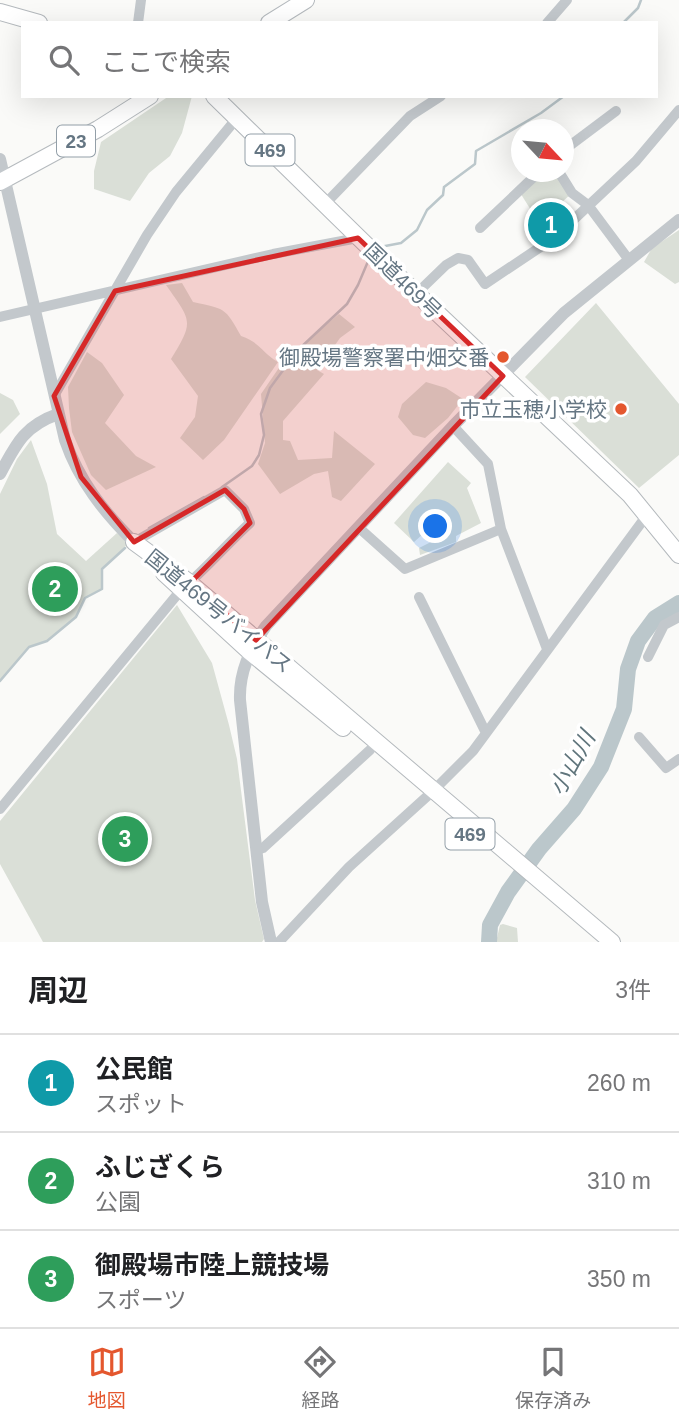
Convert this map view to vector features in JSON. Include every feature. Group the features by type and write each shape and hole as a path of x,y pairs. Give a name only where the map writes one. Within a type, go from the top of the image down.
{"main road":[{"path":"272,21 306,0"},
{"path":"0,12 32,21"},
{"name":"23","path":"3,180 98,129 147,98"},
{"name":"国道469号","path":"216,98 416,294 630,495 679,555"},
{"name":"国道469号バイパス","path":"134,542 370,750 429,794"},
{"name":"国道469号バイパス","path":"253,646 524,873 612,942"},
{"name":"国道469号バイパス","path":"524,873 600,942"}],"street":[{"path":"138,21 141,0"},
{"path":"549,21 567,0"},
{"path":"325,204 410,116 438,98"},
{"path":"416,294 446,265 458,258 468,260 485,284 554,238 635,161 679,110"},
{"path":"574,142 616,111"},
{"path":"54,396 141,245 176,192 237,118"},
{"path":"0,159 58,414 72,460 95,499 134,542 225,490 244,509 250,523 185,586 0,809"},
{"path":"480,228 528,182"},
{"path":"565,182 572,193 587,205 629,260"},
{"path":"271,942 262,902 240,700 242,675 253,646 266,626 358,527 564,313 679,220"},
{"path":"0,317 273,254 358,238"},
{"path":"0,474 21,436 38,421 58,414"},
{"path":"453,426 488,464 500,529 547,649"},
{"path":"279,942 349,867 473,751 647,515"},
{"path":"358,527 405,569 500,529"},
{"path":"419,597 486,733"},
{"path":"648,657 664,625 679,617"},
{"path":"639,737 666,768 679,759"},
{"path":"257,850 263,848 370,750"}],"highlighted area":[{"path":"358,238 503,376 256,640 190,583 250,523 244,509 225,490 134,542 81,477 54,396 115,291"}],"shaded area":[{"path":"166,98 191,98 182,133 170,156 149,173 130,201 94,189 94,171 101,142"},
{"path":"528,182 565,182 572,193 539,223 519,191"},
{"path":"679,230 679,282 675,284 644,262 652,248"},
{"path":"182,283 193,302 223,311 241,336 278,362 224,440 203,460 180,438 195,417 198,396 171,359 184,336 187,321 181,306 166,285"},
{"path":"596,303 679,404 679,455 639,488 525,377"},
{"path":"339,314 355,327 340,338 317,370 324,374 283,421 283,440 290,441 298,460 332,458 334,431 375,464 341,501 332,497 328,471 314,474 280,494 258,464 265,443 261,394 285,359"},
{"path":"87,352 102,363 124,395 105,423 136,456 156,467 106,490 91,475 72,432 68,387"},
{"path":"426,382 446,388 463,399 448,418 425,438 413,435 398,417 402,404"},
{"path":"0,393 13,400 20,414 0,434"},
{"path":"31,440 47,484 57,534 86,561 117,533 129,543 102,569 102,589 85,598 76,617 47,641 29,647 0,681 0,494 17,459"},
{"path":"448,462 471,483 467,488 481,523 456,536 456,542 420,555 419,548 437,539 433,525 414,542 394,523"},
{"path":"177,605 212,663 229,725 237,759 255,900 264,939 262,942 43,942 0,864 0,821"},
{"path":"500,925 517,928 518,942 496,942"}],"waterway":[{"path":"625,21 638,8 641,0"},
{"path":"380,247 401,243 417,230 427,210 443,195 444,187 475,164 476,151 561,98"},
{"path":"222,487 252,466 259,455 264,435 261,414 270,388 298,350 347,304 369,259"},
{"path":"149,528 204,497"},
{"path":"0,681 29,647 47,641 76,617 85,598 102,589 102,569 125,548"},
{"name":"小山川","path":"489,942 490,925 508,892 539,849 574,809 601,767 624,709 628,669 638,641 655,618 679,603"}],"place":[{"name":"公民館","path":"551,225"},
{"name":"御殿場警察署中畑交番","path":"503,357"},
{"name":"市立玉穂小学校","path":"621,409"},
{"name":"ふじざくら","path":"55,589"},
{"name":"御殿場市陸上競技場","path":"125,839"}]}
